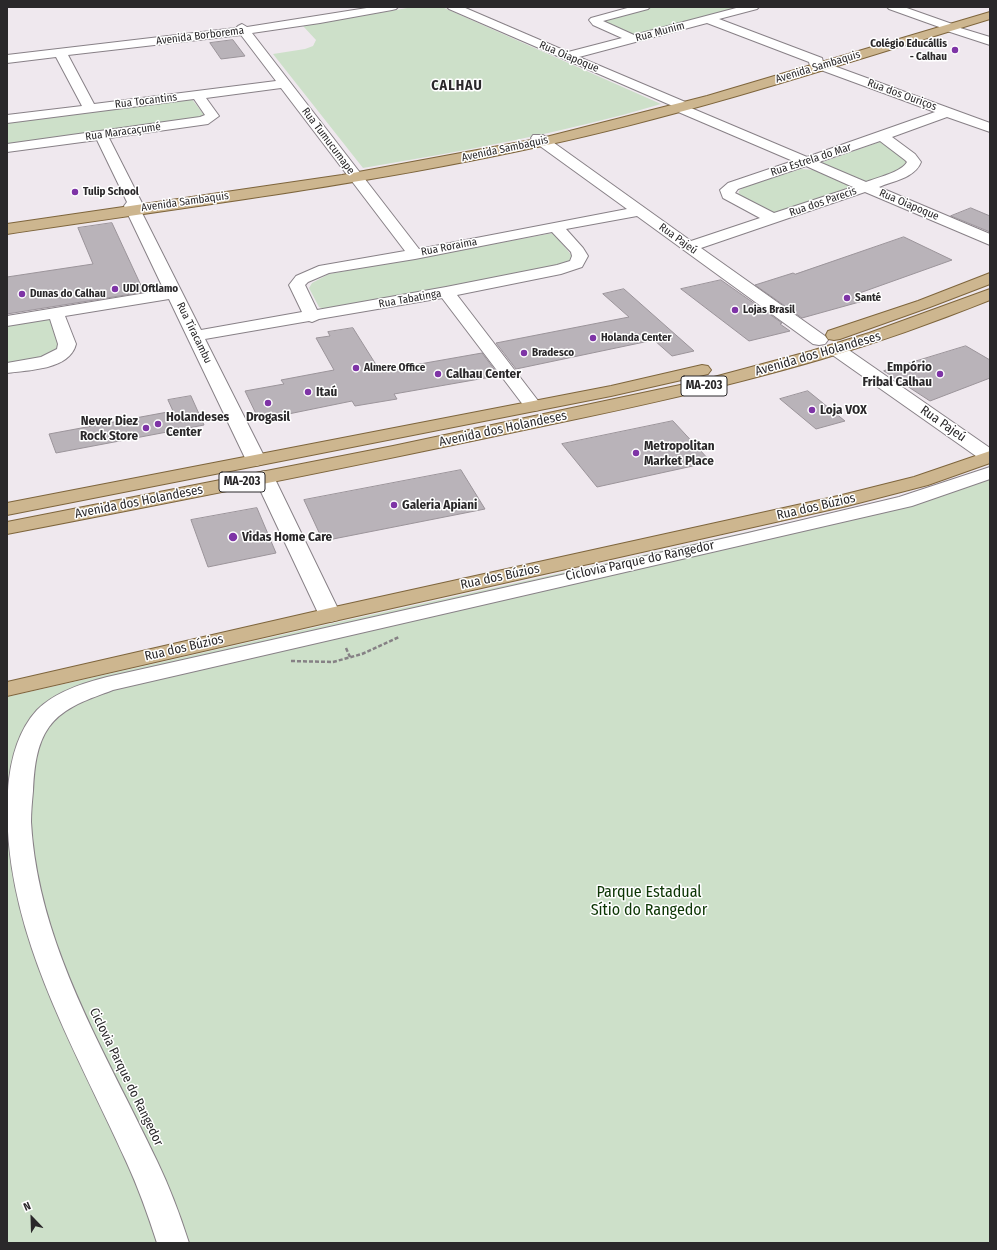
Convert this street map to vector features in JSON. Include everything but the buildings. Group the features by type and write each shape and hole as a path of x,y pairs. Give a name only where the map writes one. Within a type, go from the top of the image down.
{"main road":[{"name":"Avenida Sambaquis","path":"948,26 990,11"},
{"name":"Avenida Sambaquis","path":"7,224 354,175 540,140 640,114 681,106 818,63 990,15"},
{"name":"Avenida Sambaquis","path":"7,229 134,207"},
{"name":"Avenida dos Holandeses","path":"7,528 199,490 331,445 611,391 707,369 819,340 924,304 990,278"},
{"name":"Avenida dos Holandeses","path":"7,509 158,479 260,468 651,398 712,384 837,350 890,333 990,294"},
{"path":"199,490 217,481 327,458 334,455 335,452 331,445"},
{"name":"Rua dos Búzios","path":"7,689 330,615 848,501 921,482 990,457"},
{"path":"43,521 40,518 38,511 39,508 44,505 135,488 158,479"}],"street":[{"name":"Avenida Borborema","path":"7,58 243,29 378,7"},
{"name":"Avenida Borborema","path":"357,10 392,7"},
{"name":"Rua Oiapoque","path":"453,7 806,162 990,240"},
{"path":"634,39 597,23 595,20 644,7"},
{"name":"Rua Munim","path":"567,56 753,7"},
{"path":"893,7 990,41"},
{"name":"Rua dos Ouriços","path":"708,19 818,63 990,128"},
{"name":"Avenida Borborema","path":"7,55 243,29"},
{"name":"Rua Tumucumape","path":"243,29 415,254"},
{"path":"60,52 90,108"},
{"name":"Rua Tocantins","path":"7,119 284,84"},
{"name":"Rua Maracaçumé","path":"7,148 203,121 212,116 198,95"},
{"name":"Rua Estrela do Mar","path":"773,219 728,195 727,190 733,186 882,136 947,112"},
{"name":"Rua Tiracambu","path":"100,135 174,293 330,615"},
{"name":"Rua dos Parecis","path":"689,247 866,187 905,172 912,167 914,162 910,156 882,136"},
{"name":"Rua Pajeú","path":"540,140 819,340"},
{"name":"Rua Roraima","path":"312,316 297,285 302,279 325,269 415,254 638,211"},
{"name":"Rua Tabatinga","path":"196,336 446,292 561,269 576,264 580,256 578,251 556,227"},
{"path":"446,292 533,406"},
{"path":"7,322 174,293"},
{"path":"7,368 56,358 63,353 67,344 56,313"},
{"name":"Rua Pajeú","path":"837,350 990,457"},
{"path":"173,1243 138,1152 76,1029 36,927 20,854 18,793 25,752 34,732 52,710 76,696 107,684 748,540 905,502 990,473"}],"path":[{"path":"284,662 333,662 362,654 403,634"}],"green space":[{"path":"413,7 442,7 661,104 550,133 363,168 273,54 305,49 313,46 316,40 303,26"},
{"path":"654,7 746,7 638,36 599,22 600,20"},
{"path":"191,98 205,116 202,118 7,145 7,122"},
{"path":"885,140 908,161 907,167 872,182 862,181 821,164 823,162"},
{"path":"801,169 815,170 850,184 852,189 775,213 767,211 738,196 739,191 744,187"},
{"path":"553,233 573,257 571,262 558,266 328,311 319,307 309,288 312,283 329,274"},
{"path":"39,320 51,320 60,345 57,352 44,357 7,363 7,325"},
{"name":"Parque Estadual Sítio do Rangedor","path":"990,466 990,1243 7,1243 7,697 334,623 906,497"}],"place":[{"name":"Colégio Educállis - Calhau","path":"955,50"},
{"name":"Tulip School","path":"75,192"},
{"name":"UDI Oftlamo","path":"115,289"},
{"name":"Dunas do Calhau","path":"22,294"},
{"name":"Santé","path":"847,298"},
{"name":"Lojas Brasil","path":"735,310"},
{"name":"Holanda Center","path":"593,338"},
{"name":"Bradesco","path":"524,353"},
{"name":"Almere Office","path":"356,368"},
{"name":"Calhau Center","path":"438,374"},
{"name":"Empório Fribal Calhau","path":"940,374"},
{"name":"Itaú","path":"308,392"},
{"name":"Drogasil","path":"268,403"},
{"name":"Loja VOX","path":"812,410"},
{"name":"Holandeses Center","path":"158,424"},
{"name":"Never Diez Rock Store","path":"146,428"},
{"name":"Metropolitan Market Place","path":"636,453"},
{"name":"Galeria Apiani","path":"394,505"},
{"name":"Vidas Home Care","path":"233,537"}],"district":[{"name":"CALHAU","path":"457,86"}]}
